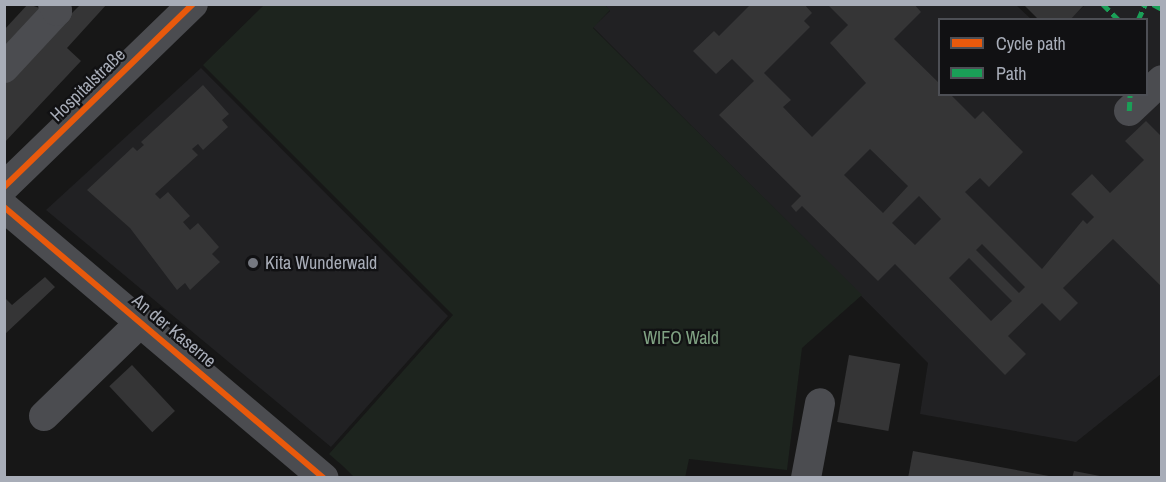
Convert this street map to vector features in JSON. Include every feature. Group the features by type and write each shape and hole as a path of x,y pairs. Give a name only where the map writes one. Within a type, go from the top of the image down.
{"street":[{"path":"4,68 57,11 53,4"},
{"name":"Hospitalstraße","path":"4,187 193,4"},
{"path":"1148,93 1161,80"},
{"path":"1129,111 1144,96"},
{"name":"An der Kaserne","path":"4,207 141,322 334,474"},
{"path":"44,416 141,322"},
{"path":"806,477 820,404"}],"shaded area":[{"path":"605,5 1016,5 1030,18 938,18 938,96 1148,96 1148,18 1071,18 1085,5 1161,5 1161,374 1076,442 920,414 928,363 593,27 610,11"},
{"name":"Kita Wunderwald","path":"201,68 448,316 331,447 46,210"}],"green space":[{"name":"WIFO Wald","path":"264,5 605,5 610,10 593,28 862,295 802,348 787,470 689,459 685,478 355,478 329,454 453,315 203,65"}],"building":[{"path":"28,4 45,10 4,54 4,30"},
{"path":"81,4 107,4 67,48 81,61 4,143 4,81"},
{"path":"751,4 804,4 812,13 804,21 810,27 764,73 791,100 783,107 812,137 866,83 830,43 848,25 827,4 914,4 921,12 894,39 938,82 938,96 952,96 975,119 983,111 1023,152 989,187 980,178 965,192 1042,269 1083,220 1087,224 1094,217 1071,194 1092,174 1110,193 1144,160 1125,141 1146,121 1162,137 1162,287 1113,239 1063,288 1078,303 1060,321 1042,303 1008,336 1026,354 1005,375 895,264 878,281 802,206 796,212 791,206 801,196 719,115 754,81 732,59 716,74 693,51 714,31 719,36","holes":["870,149 908,186 883,213 844,175","919,196 941,219 915,245 892,223","982,244 1025,287 1019,293 976,250","969,258 1012,301 991,321 949,278"]},
{"path":"1023,4 1085,4 1072,18 1037,18"},
{"path":"203,85 229,114 222,120 228,127 203,150 198,144 192,149 198,155 155,194 160,199 168,192 190,216 183,222 190,230 198,223 219,247 212,254 220,262 190,290 185,283 177,290 130,228 87,190 133,147 137,151 144,145 141,142"},
{"path":"45,277 55,287 4,335 4,297 12,305"},
{"path":"849,355 900,364 888,431 837,422"},
{"path":"132,365 175,411 152,432 109,386"},
{"path":"913,451 1049,476 1049,478 908,478"},
{"path":"1074,471 1100,476 1100,478 1072,478"}],"marked path":[{"path":"1103,4 1117,18"},
{"path":"1139,18 1145,4"},
{"path":"1153,4 1162,9"},
{"path":"1129,111 1130,96"}],"cycle path":[{"path":"4,187 193,4"},
{"path":"4,207 324,478"}],"place":[{"name":"Kita Wunderwald","path":"253,263"}]}
